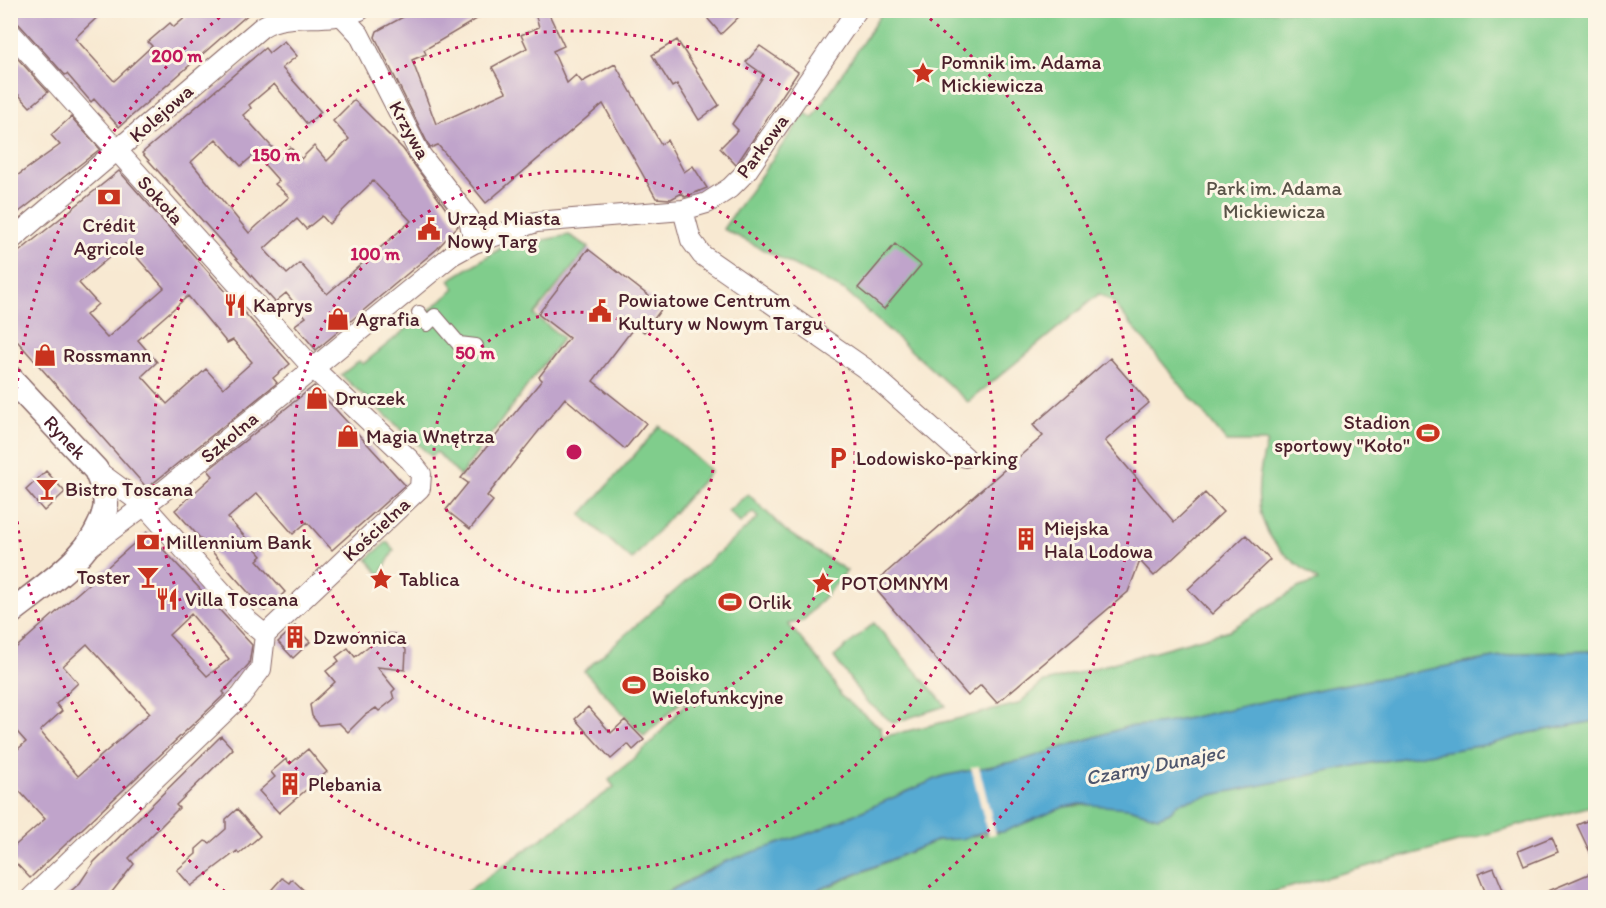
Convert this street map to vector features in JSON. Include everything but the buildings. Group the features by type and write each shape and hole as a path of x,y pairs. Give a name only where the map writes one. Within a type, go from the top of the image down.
{"street":[{"name":"Parkowa","path":"474,243 536,222 683,210 707,203 730,188 746,172 857,10"},
{"name":"Kolejowa","path":"10,241 262,27 285,14 352,14"},
{"name":"Krzywa","path":"352,14 359,34 420,154 469,218 474,243"},
{"name":"Sokoła","path":"10,32 313,368"},
{"path":"683,210 691,240 702,255 866,369 965,457"},
{"name":"Szkolna","path":"145,506 452,255 474,243"},
{"path":"419,313 427,324 435,316 459,344 476,346"},
{"name":"Kościelna","path":"265,635 420,488 421,474 410,460 313,368"},
{"name":"Rynek","path":"10,378 96,470 145,506 88,548 10,613"},
{"name":"Rynek","path":"88,548 106,509 103,485 96,470"},
{"path":"31,897 241,696 261,669 265,635 248,621 145,506"}],"green space":[{"name":"Park im. Adama Mickiewicza","path":"883,11 1595,11 1595,651 1525,653 1325,688 1166,723 1126,727 1023,760 943,776 816,831 724,862 657,897 458,898 614,787 609,780 652,742 686,703 683,700 644,736 584,671 758,518 753,512 740,523 728,511 748,494 787,532 847,571 803,621 788,624 824,666 841,696 881,728 882,737 1018,704 1042,683 1230,630 1298,588 1318,581 1282,551 1265,526 1261,513 1259,485 1267,442 1227,442 1113,302 1099,294 968,402 845,291 723,229 805,113 813,118"},
{"path":"569,235 589,247 534,315 563,338 460,476 437,452 431,456 341,375 359,361 363,364 455,289 449,280 501,248"},
{"path":"660,426 711,471 632,560 581,515"},
{"path":"387,542 394,550 380,575 367,559"},
{"path":"874,623 946,706 893,723 865,700 834,657"},
{"path":"1595,721 1595,805 1249,898 801,898 938,840 1003,832 1064,807 1095,804 1129,808 1158,817 1170,812 1178,803 1207,796 1370,763 1491,744 1529,733"}],"water":[{"name":"Czarny Dunajec","path":"1595,651 1595,721 1529,733 1491,744 1370,763 1207,796 1178,803 1170,812 1158,817 1129,808 1080,804 1064,807 1003,832 983,832 961,839 938,840 801,897 657,898 724,862 816,831 943,776 1023,760 1126,727 1166,723 1325,688 1525,653"}],"pier":[{"path":"979,766 996,835 988,835 971,767"}],"place":[{"name":"Pomnik im. Adama Mickiewicza","path":"923,73"},
{"name":"Crédit Agricole","path":"109,197"},
{"name":"Urząd Miasta Nowy Targ","path":"429,229"},
{"name":"Kaprys","path":"235,305"},
{"name":"Powiatowe Centrum Kultury w Nowym Targu","path":"600,311"},
{"name":"Agrafia","path":"338,319"},
{"name":"Rossmann","path":"45,355"},
{"name":"Druczek","path":"317,398"},
{"name":"Stadion sportowy \"Koło\"","path":"1428,433"},
{"name":"Magia Wnętrza","path":"348,436"},
{"name":"Lodowisko-parking","path":"838,458"},
{"name":"Bistro Toscana","path":"47,489"},
{"name":"Miejska Hala Lodowa","path":"1026,539"},
{"name":"Millennium Bank","path":"148,542"},
{"name":"Toster","path":"148,577"},
{"name":"Tablica","path":"381,579"},
{"name":"POTOMNYM","path":"823,583"},
{"name":"Villa Toscana","path":"167,599"},
{"name":"Orlik","path":"730,602"},
{"name":"Dzwonnica","path":"295,637"},
{"name":"Boisko Wielofunkcyjne","path":"634,685"},
{"name":"Plebania","path":"290,784"}]}
